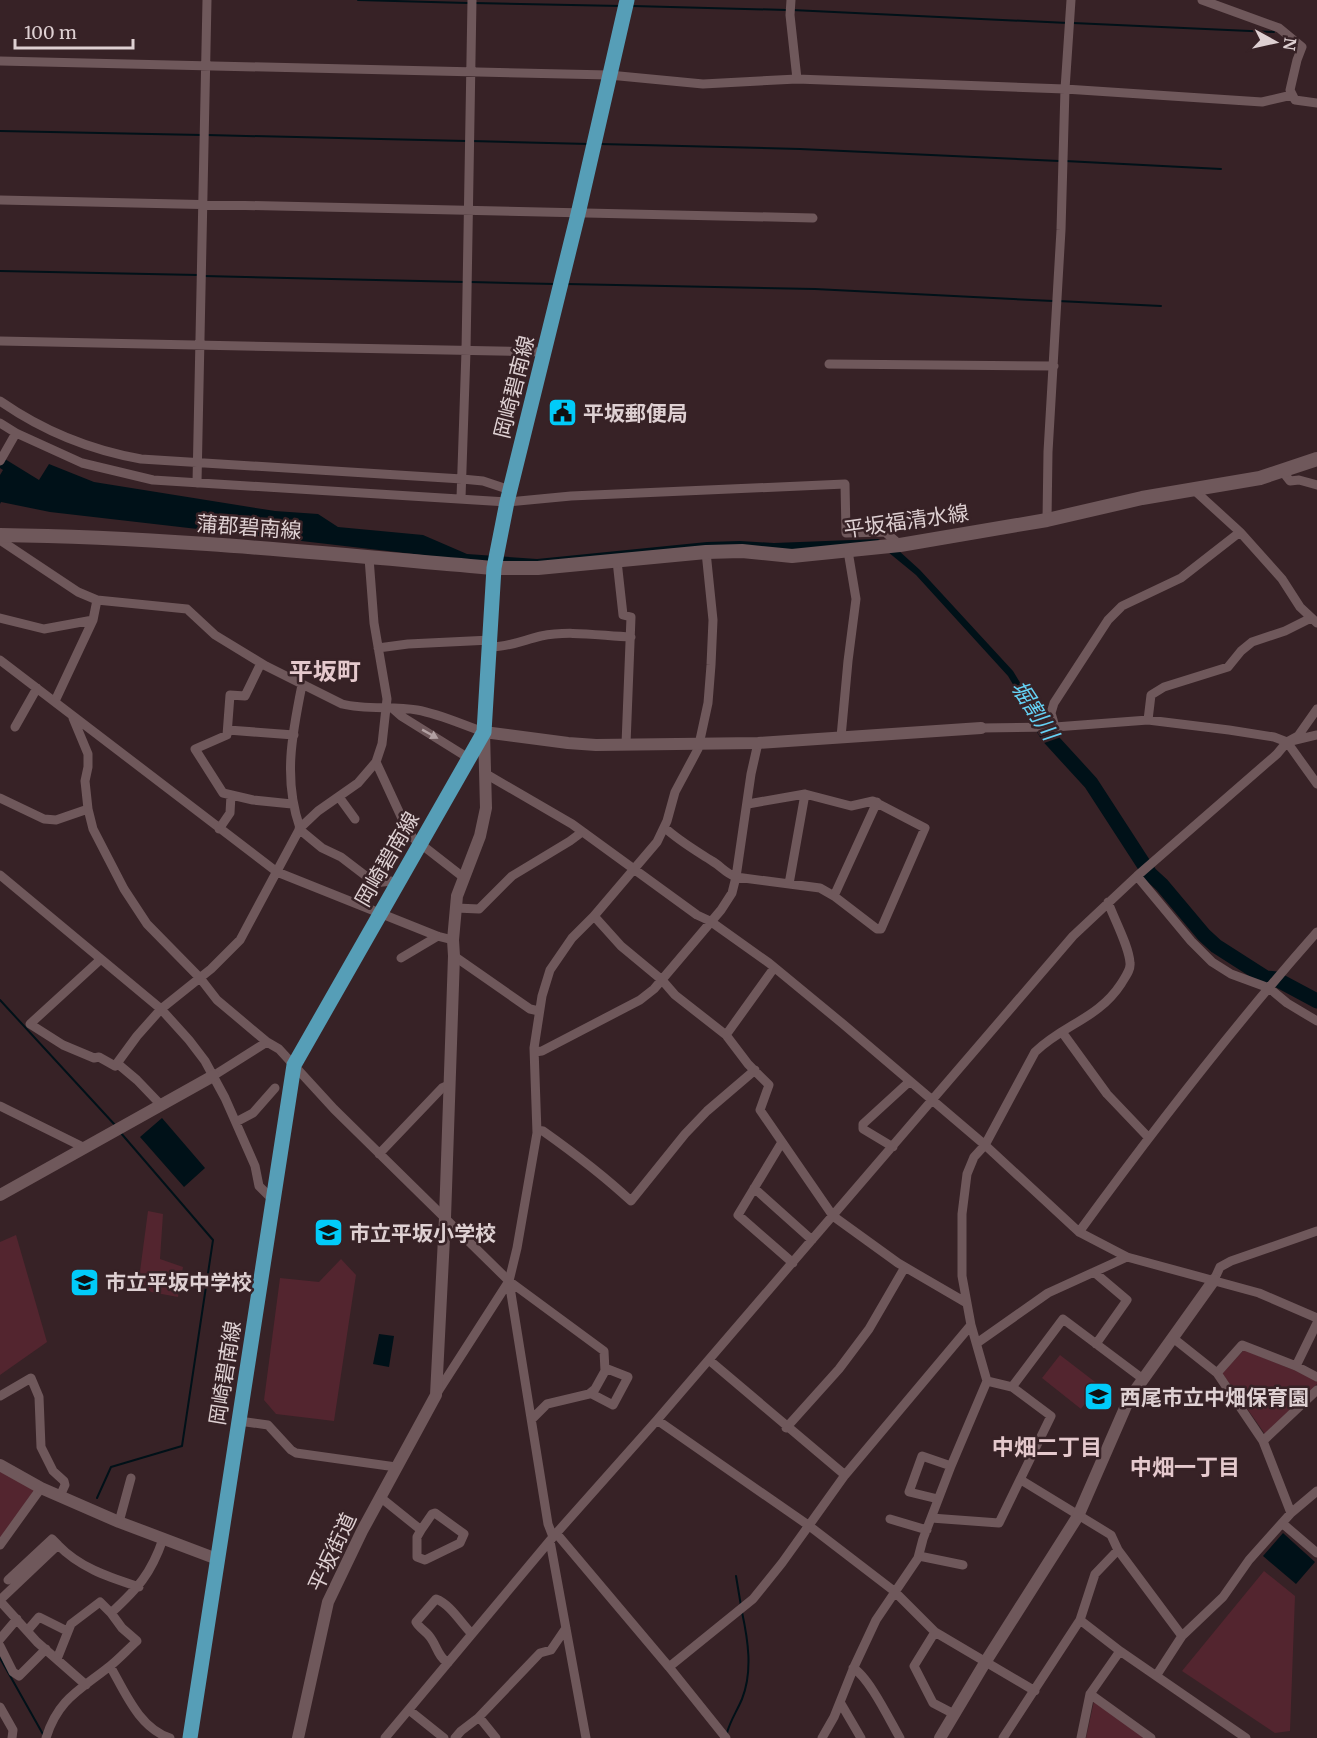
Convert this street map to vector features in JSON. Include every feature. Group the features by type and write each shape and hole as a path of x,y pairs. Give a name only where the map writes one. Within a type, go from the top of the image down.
{"main road":[{"name":"岡崎碧南線","path":"190,1738 294,1065 484,732 495,564 509,496 578,214 627,0"},
{"name":"平坂福清水線","path":"495,564 538,568 706,552 742,551 792,556 900,545 1047,520 1142,498 1260,478 1317,459"},
{"name":"蒲郡碧南線","path":"0,538 81,536 369,558 495,564"}],"street":[{"path":"196,483 207,0"},
{"path":"461,498 472,0"},
{"path":"791,0 790,15 797,79"},
{"path":"1047,520 1048,452 1071,0"},
{"path":"1202,0 1278,28 1302,47 1290,84 1292,95 1295,100 1317,103"},
{"path":"0,61 609,75 702,84 797,79 1065,89 1262,102 1292,95"},
{"path":"0,200 813,218"},
{"path":"0,342 544,352"},
{"path":"829,364 1054,366"},
{"path":"0,401 23,417 76,442 141,459 483,481 509,496"},
{"path":"0,423 16,433 82,463 153,480 461,498 571,496 845,484 846,533 885,532 900,545"},
{"path":"0,461 16,433"},
{"path":"1282,472 1290,481 1299,480 1317,485"},
{"path":"1148,720 1151,695 1164,687 1228,667 1252,642 1314,621 1300,607 1282,579 1240,532 1194,490"},
{"path":"1055,727 1051,713 1054,703 1108,620 1122,606 1181,578 1198,567 1240,532"},
{"path":"0,538 78,592 97,600 187,609 215,635 261,663 342,704 418,710 484,732 568,743 758,743 981,728 1055,727 1148,720 1274,737 1287,742 1317,784"},
{"path":"841,737 856,599 848,551"},
{"path":"436,1395 509,1281 517,1248 537,1130 535,1052 539,1011 550,970 572,938 594,916 657,842 671,811 675,792 699,744 708,702 711,665 712,620 706,552"},
{"path":"118,1065 137,1036 161,1009 200,978 240,940 299,829 358,783 376,762 389,707 374,623 369,558"},
{"path":"617,561 623,615 632,617 626,744"},
{"path":"55,701 93,620 97,600"},
{"path":"0,618 44,628 93,620"},
{"path":"378,648 408,644 511,645 543,636 568,633 631,637"},
{"path":"0,660 277,872 305,885 453,940"},
{"path":"261,663 245,696 230,695 227,735 195,749 221,791 253,800 292,804"},
{"path":"302,685 290,778 292,804 299,829 322,848 341,857 375,883 391,881 396,885"},
{"path":"15,727 37,688"},
{"path":"389,707 470,759"},
{"path":"386,1738 553,1537 793,1263 1073,936 1137,876 1277,754 1287,742 1298,736 1317,709"},
{"path":"73,718 88,754 85,781 93,829 130,899 147,924 200,978 217,1000 267,1042 279,1049 334,1109 509,1281 604,1351 605,1368 595,1389 590,1393 547,1404 532,1419"},
{"path":"228,730 294,735"},
{"path":"436,1395 445,1218 453,940 457,896 483,823 486,774 484,732"},
{"path":"1287,742 1317,735"},
{"path":"535,1052 542,1051 640,1000 662,981 721,910 732,893 736,877 751,774 758,743"},
{"path":"376,762 413,838 463,877"},
{"path":"486,774 582,832 774,968 985,1145 1079,1232 1127,1257 1259,1293 1317,1317"},
{"path":"664,827 679,841 715,863 727,874 820,888 877,929 881,929 925,828 873,801 852,806 806,794 748,804"},
{"path":"789,884 806,794"},
{"path":"219,829 230,813 231,795"},
{"path":"339,797 355,819"},
{"path":"0,798 44,819 56,820 88,809"},
{"path":"834,896 877,802"},
{"path":"456,908 480,909 512,876 570,842 582,832"},
{"path":"0,875 161,1009 189,1040 205,1061 236,1122 255,1166 259,1186 268,1195 274,1196"},
{"path":"1137,876 1191,941 1212,962 1231,974 1269,988 1287,1003 1317,1021"},
{"path":"825,1737 853,1668 876,1620 919,1556 938,1499 987,1381 970,1325 962,1276 962,1214 967,1174 974,1156 985,1145 1035,1052 1045,1042 1107,1003 1127,975 1131,966 1128,953 1108,902"},
{"path":"594,916 621,946 675,995 726,1035 769,1085 760,1110 833,1216 905,1267 965,1302"},
{"path":"1079,1232 1148,1137 1317,932"},
{"path":"402,958 438,936"},
{"path":"454,956 530,1009 539,1011"},
{"path":"101,959 30,1024 63,1045 94,1058 99,1057 115,1066 118,1065 137,1080 161,1105"},
{"path":"726,1035 774,968"},
{"path":"1062,1032 1107,1094 1148,1137"},
{"path":"0,1195 213,1076 267,1042"},
{"path":"537,1130 543,1131 592,1167 631,1201 685,1134 707,1111 755,1070"},
{"path":"893,1147 863,1129 863,1124 910,1081"},
{"path":"379,1154 442,1088 449,1085"},
{"path":"236,1122 253,1113 275,1088"},
{"path":"0,1106 85,1148"},
{"path":"782,1142 738,1215 793,1263"},
{"path":"255,1166 259,1171 277,1174"},
{"path":"754,1188 812,1240"},
{"path":"940,1738 1078,1516 1129,1399 1214,1280 1220,1267 1317,1231"},
{"path":"977,1343 1048,1293 1127,1257"},
{"path":"786,1428 839,1369 869,1329 905,1267"},
{"path":"1094,1272 1127,1300 1096,1344"},
{"path":"509,1281 548,1524 553,1537 586,1738"},
{"path":"1012,1387 1063,1319 1143,1378"},
{"path":"1296,1366 1317,1323"},
{"path":"669,1667 753,1599 782,1563 845,1475 970,1325"},
{"path":"1173,1338 1217,1373 1263,1440 1291,1513"},
{"path":"1217,1373 1242,1345 1296,1366 1317,1377"},
{"path":"709,1360 786,1428 845,1475"},
{"path":"590,1393 613,1406 628,1377 605,1368"},
{"path":"0,1396 31,1378 39,1397 41,1447 53,1471 64,1481 65,1485 60,1496"},
{"path":"931,1518 999,1523 1051,1416 1012,1387 987,1381"},
{"path":"1263,1440 1317,1390"},
{"name":"平坂街道","path":"298,1738 328,1602 362,1530 436,1395"},
{"path":"657,1420 808,1526 894,1591 935,1632 1035,1691"},
{"path":"239,1421 268,1425 291,1450 297,1453 396,1467"},
{"path":"938,1499 909,1492 922,1456 951,1466"},
{"path":"0,1465 41,1488 119,1522 217,1559"},
{"path":"119,1522 131,1478"},
{"path":"1021,1480 1111,1535 1118,1550 1182,1636"},
{"path":"0,1545 41,1488"},
{"path":"1156,1676 1182,1636 1223,1597 1249,1560 1291,1513 1317,1491"},
{"path":"380,1497 420,1530"},
{"path":"435,1513 464,1534 460,1543 425,1560 417,1557 417,1537 420,1530 435,1513"},
{"path":"890,1519 927,1530"},
{"path":"1282,1523 1317,1553"},
{"path":"553,1537 669,1667 726,1738"},
{"path":"111,1613 139,1587 154,1564 163,1539"},
{"path":"86,1685 46,1649 0,1600 14,1580 56,1543 82,1565 139,1587"},
{"path":"1003,1738 1080,1620 1095,1574 1118,1550"},
{"path":"919,1556 963,1565"},
{"path":"448,1663 442,1660 430,1636 416,1622 438,1599 447,1604 472,1634"},
{"path":"48,1737 57,1712 69,1697 110,1666 137,1641 122,1628 100,1602 71,1624 57,1659"},
{"path":"27,1630 39,1617 67,1631"},
{"path":"0,1639 17,1619"},
{"path":"1080,1620 1120,1651 1246,1738"},
{"path":"455,1738 460,1731 479,1717 540,1653 550,1650 567,1628"},
{"path":"935,1632 914,1666 933,1702 954,1714"},
{"path":"0,1646 14,1672 19,1676 46,1649"},
{"path":"1081,1738 1090,1694 1120,1651"},
{"path":"110,1666 137,1713 163,1737"},
{"path":"853,1668 859,1671 900,1738"},
{"path":"1090,1694 1151,1738"},
{"path":"840,1702 861,1738"},
{"path":"0,1707 13,1730 12,1738"},
{"path":"408,1710 444,1738"},
{"path":"479,1717 496,1738"}],"shaded area":[{"path":"148,1211 163,1214 160,1259 183,1267 178,1297 151,1292 139,1279"},
{"path":"16,1235 47,1342 0,1375 0,1242"},
{"path":"341,1259 356,1275 334,1421 276,1414 264,1400 280,1278 319,1282"},
{"path":"1244,1350 1317,1381 1317,1384 1265,1434 1222,1373"},
{"path":"1060,1355 1099,1385 1081,1409 1042,1378"},
{"path":"0,1471 34,1490 0,1540"},
{"path":"1264,1571 1295,1596 1290,1731 1275,1733 1182,1671"},
{"path":"1094,1701 1145,1738 1086,1738"}],"water":[{"path":"0,456 39,480 49,464 94,482 275,511 318,514 338,527 423,535 467,554 537,559 707,542 774,543 878,539 898,550 920,570 1013,671 1043,720 1035,721 1008,676 916,575 888,552 774,551 536,565 474,561 50,512 1,502 0,504 0,475 3,470 0,468"},
{"path":"162,1118 205,1168 184,1187 140,1137"},
{"path":"379,1334 394,1336 389,1367 373,1364"},
{"path":"1283,1533 1315,1562 1296,1584 1263,1556"}],"waterway":[{"path":"358,0 468,3"},
{"path":"474,3 621,6"},
{"path":"633,6 786,10"},
{"path":"792,10 1068,23"},
{"path":"1073,23 1274,32"},
{"path":"0,131 202,135"},
{"path":"207,135 466,141"},
{"path":"471,141 589,144"},
{"path":"600,144 800,149 1059,161"},
{"path":"1065,161 1221,169"},
{"path":"0,271 198,275"},
{"path":"204,276 465,282"},
{"path":"471,282 555,284"},
{"path":"567,284 815,289 1053,301"},
{"path":"1058,301 1161,306"},
{"name":"堀割川","path":"1029,704 1048,736 1091,783 1150,874 1204,935 1216,946 1266,978 1276,979 1317,1001"},
{"path":"0,1000 115,1125"},
{"path":"97,1498 111,1467 182,1446 213,1240 120,1132"},
{"path":"736,1576 741,1606"},
{"path":"727,1733 742,1699 747,1678 748,1644 742,1612"},
{"path":"0,1658 44,1736"}],"place":[{"name":"平坂郵便局","path":"562,413"},
{"name":"市立平坂小学校","path":"328,1233"},
{"name":"市立平坂中学校","path":"84,1282"},
{"name":"西尾市立中畑保育園","path":"1099,1397"}],"district":[{"name":"平坂町","path":"325,671"},
{"name":"中畑二丁目","path":"1047,1447"},
{"name":"中畑一丁目","path":"1185,1467"}]}
